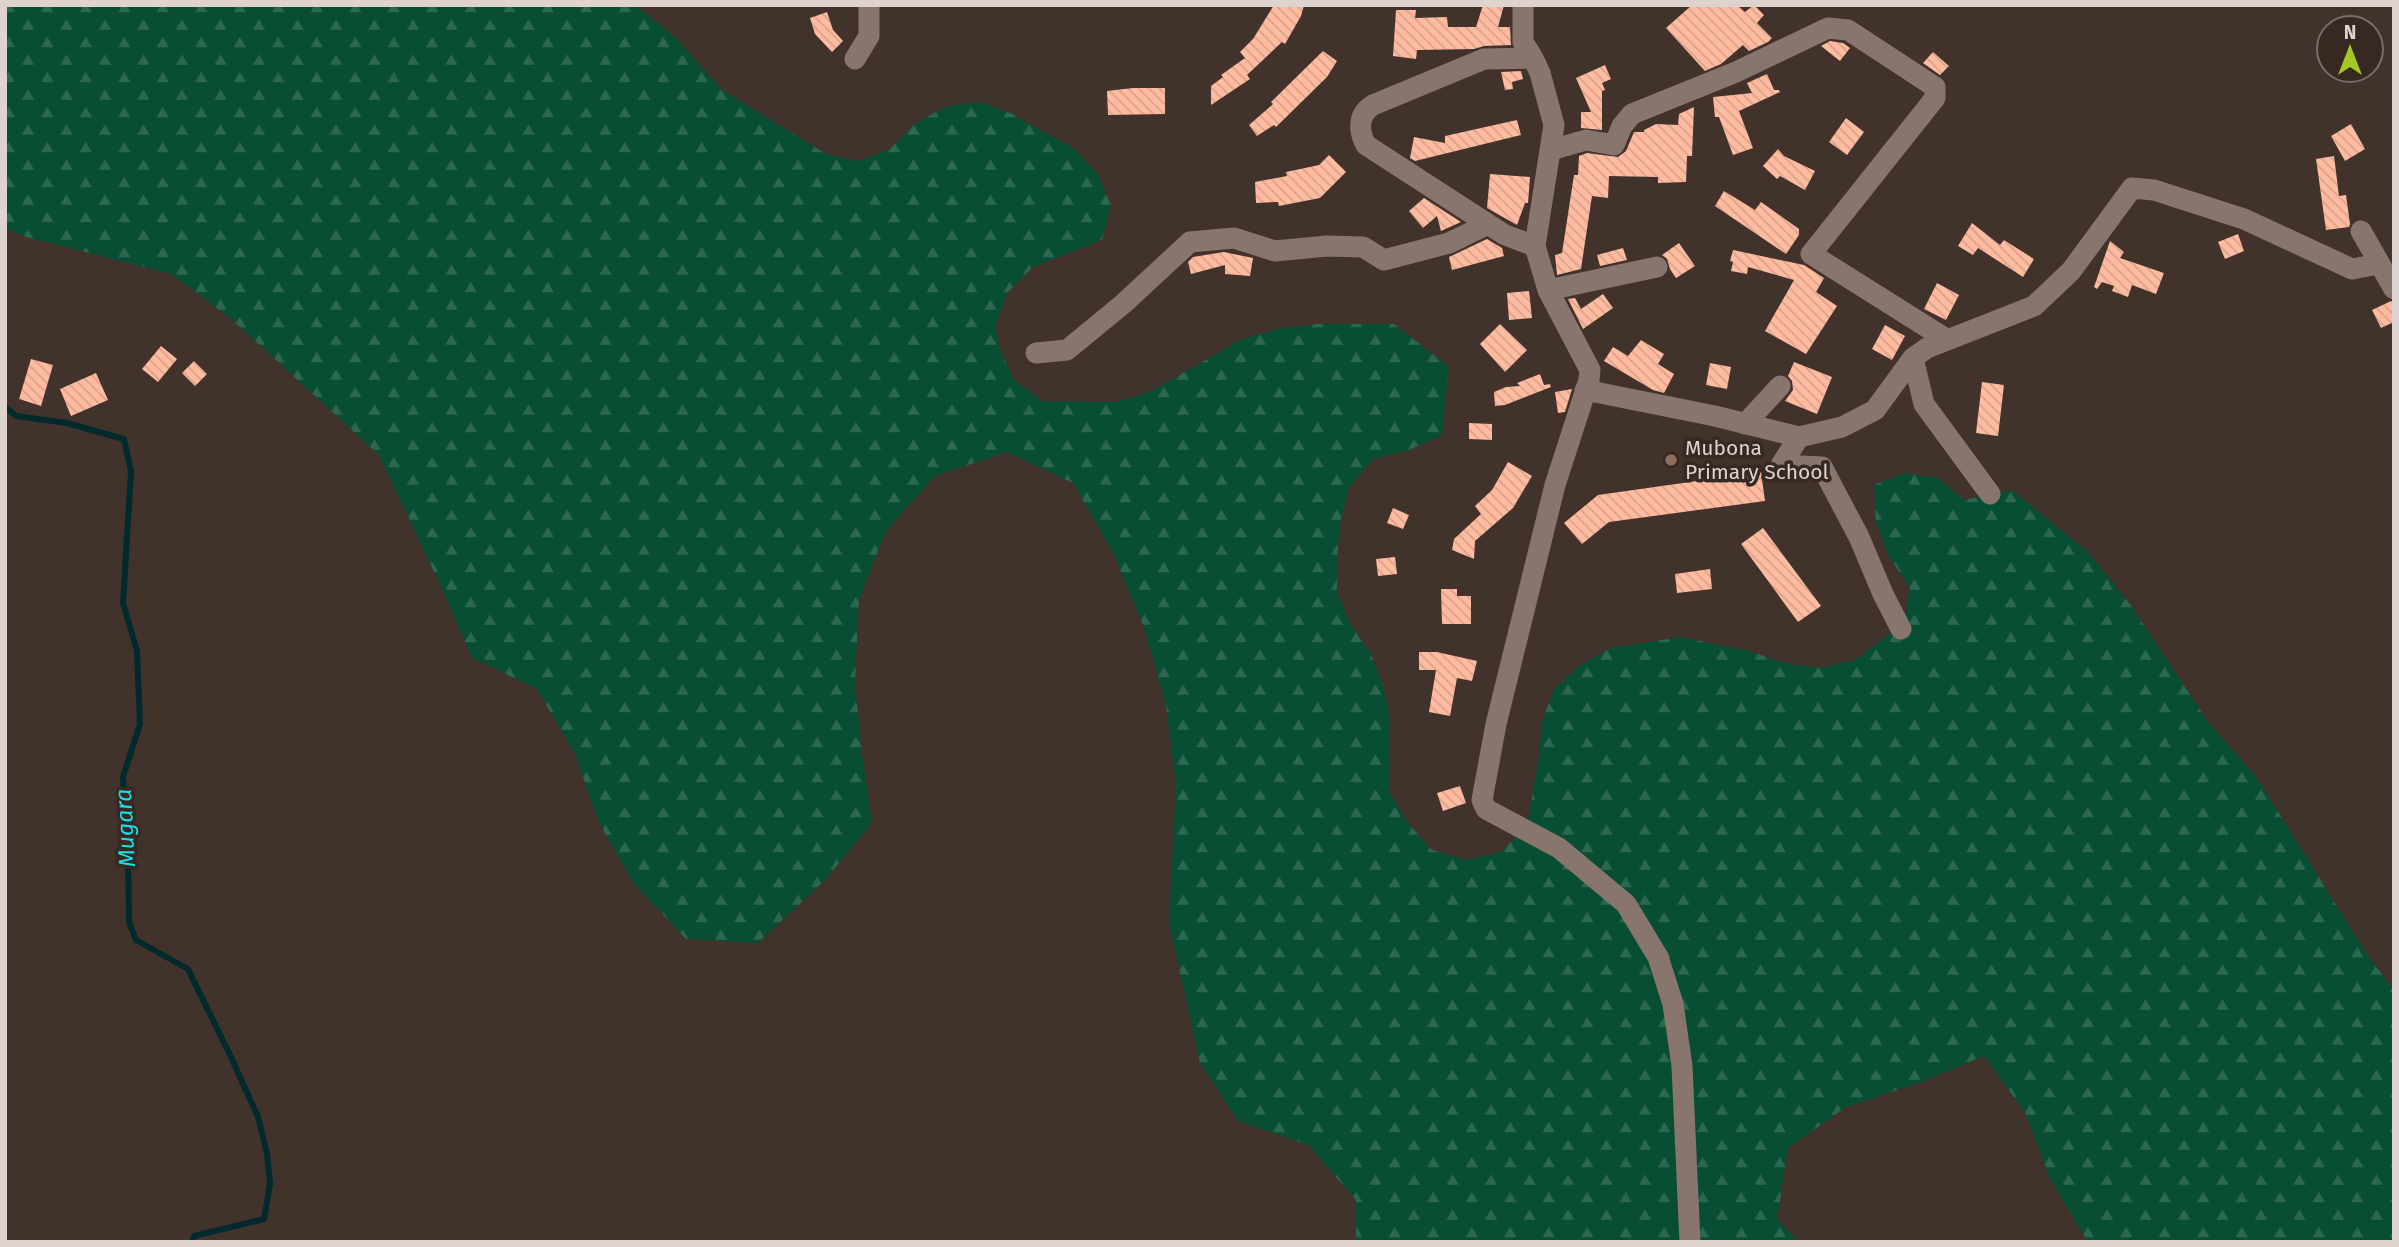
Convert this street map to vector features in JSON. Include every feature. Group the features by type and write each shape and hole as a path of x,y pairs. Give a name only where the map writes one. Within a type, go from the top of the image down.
{"street":[{"path":"855,59 869,36 869,5"},
{"path":"1523,5 1522,42 1534,58 1553,117 1551,150 1535,246 1548,290 1587,362 1590,380 1555,485 1489,753 1482,800 1486,809 1559,848 1626,905 1658,957 1673,1004 1682,1066 1690,1242"},
{"path":"1551,150 1586,139 1614,145 1622,126 1632,114 1736,72 1828,28 1848,30 1936,87 1936,98 1811,254 1946,339"},
{"path":"1534,58 1484,59 1373,105 1361,119 1361,136 1366,145 1488,224 1535,246"},
{"path":"1585,390 1799,437 1842,427 1875,410 1913,358 1946,339 2034,306 2071,271 2132,188 2154,190 2244,219 2352,269 2379,264"},
{"path":"1036,353 1067,350 1124,304 1190,242 1234,238 1275,251 1327,246 1363,247 1384,260 1450,243 1488,224"},
{"path":"2361,231 2394,289"},
{"path":"1548,290 1657,267"},
{"path":"1913,358 1924,404 1990,494"},
{"path":"1745,424 1780,386"},
{"path":"1799,437 1781,465 1822,467 1901,629"}],"green space":[{"path":"5,5 635,5 675,37 722,90 826,154 859,161 890,149 916,123 947,106 981,102 1012,114 1073,148 1097,173 1111,205 1102,240 1033,267 1007,293 995,327 1000,349 1014,380 1043,401 1116,402 1150,392 1242,339 1278,329 1318,324 1394,324 1449,367 1442,435 1409,450 1373,459 1349,488 1340,524 1337,593 1351,625 1371,654 1384,687 1390,722 1390,794 1408,823 1432,850 1466,860 1501,852 1527,826 1542,722 1554,689 1580,665 1611,648 1680,637 1749,651 1784,663 1820,668 1855,660 1905,622 1910,588 1889,557 1876,521 1874,485 1905,473 1938,478 1964,500 2012,490 2088,552 2129,603 2209,723 2257,778 2368,956 2394,990 2394,1242 2088,1242 2050,1179 2026,1114 1984,1056 1919,1083 1846,1107 1788,1148 1777,1220 1799,1242 1356,1242 1356,1200 1308,1145 1238,1121 1200,1063 1169,922 1176,785 1166,706 1145,630 1114,555 1073,483 1007,452 935,476 886,531 859,600 855,682 872,823 824,881 758,943 686,939 634,884 599,823 575,754 537,689 472,658 379,455 230,318 171,274 23,236 5,228"}],"building":[{"path":"1274,5 1304,5 1301,16 1285,44 1282,42 1247,75 1250,79 1211,105 1211,86 1223,77 1221,75 1245,58 1240,52 1253,39"},
{"path":"1483,5 1504,5 1498,27 1510,27 1511,45 1417,50 1416,59 1393,56 1396,10 1416,10 1415,18 1447,17 1448,27 1476,27"},
{"path":"1692,5 1737,5 1745,12 1754,5 1764,15 1757,23 1772,38 1749,51 1743,45 1721,64 1705,71 1666,28"},
{"path":"827,12 833,30 843,41 832,52 815,34 810,18"},
{"path":"1830,41 1843,43 1850,48 1840,61 1821,46"},
{"path":"1323,51 1337,61 1327,77 1276,127 1274,125 1257,136 1249,125 1273,104 1271,102"},
{"path":"1933,52 1949,66 1940,75 1923,63"},
{"path":"1605,65 1611,79 1602,83 1605,90 1602,91 1602,130 1581,128 1581,112 1591,112 1576,78"},
{"path":"1521,71 1523,79 1512,82 1513,89 1505,90 1501,72"},
{"path":"1767,74 1774,90 1780,92 1739,111 1753,148 1733,155 1719,117 1715,117 1713,97 1752,93 1747,83"},
{"path":"1165,88 1165,114 1108,115 1107,91"},
{"path":"1694,107 1692,156 1687,156 1686,182 1658,183 1658,177 1609,176 1608,198 1592,196 1581,269 1557,275 1555,255 1562,253 1574,175 1578,175 1579,156 1587,153 1618,157 1626,151 1634,132 1644,132 1656,124 1678,125 1679,114"},
{"path":"1846,118 1864,132 1847,155 1829,142"},
{"path":"1517,120 1521,135 1415,161 1410,158 1414,137 1445,143 1445,136"},
{"path":"2351,124 2365,149 2345,161 2331,136"},
{"path":"1778,149 1784,156 1815,171 1805,190 1780,176 1777,179 1763,166"},
{"path":"1329,155 1346,172 1320,198 1279,206 1278,202 1256,203 1255,182 1287,176 1286,172 1319,165"},
{"path":"2334,156 2339,196 2346,195 2350,224 2349,227 2326,230 2316,159"},
{"path":"1490,174 1530,177 1528,203 1525,203 1517,225 1487,208"},
{"path":"1724,191 1755,210 1761,202 1799,229 1799,235 1786,254 1715,206"},
{"path":"1424,198 1461,222 1441,231 1437,216 1423,228 1409,211"},
{"path":"1972,223 2000,245 2004,240 2034,259 2023,277 1978,248 1973,255 1958,246"},
{"path":"2238,234 2244,251 2225,259 2218,242"},
{"path":"1487,239 1502,248 1504,256 1452,270 1449,257"},
{"path":"2110,241 2124,252 2120,258 2164,273 2156,294 2132,285 2128,297 2112,291 2114,286 2102,282 2097,289 2094,287"},
{"path":"1679,243 1695,266 1676,278 1667,259 1662,255"},
{"path":"1623,248 1627,260 1600,266 1597,255"},
{"path":"1733,250 1804,265 1824,278 1816,292 1837,306 1806,354 1765,331 1794,280 1748,267 1747,274 1731,271"},
{"path":"1224,252 1253,258 1250,276 1225,274 1225,265 1191,274 1188,262 1193,257"},
{"path":"1937,283 1959,295 1946,320 1924,309"},
{"path":"1529,291 1532,318 1509,320 1507,293"},
{"path":"1603,294 1613,308 1583,329 1568,299 1575,298 1581,309"},
{"path":"2394,302 2394,322 2381,328 2372,310"},
{"path":"1500,324 1527,350 1505,372 1480,344"},
{"path":"1885,325 1905,336 1892,360 1872,349"},
{"path":"1641,340 1664,354 1658,364 1674,374 1664,393 1653,390 1604,361 1613,347 1628,356"},
{"path":"161,346 177,359 158,382 142,369"},
{"path":"31,359 53,365 41,406 19,399"},
{"path":"194,361 207,374 195,386 182,373"},
{"path":"1794,362 1832,377 1817,414 1785,401 1793,390 1788,376"},
{"path":"1710,363 1731,367 1727,389 1706,385"},
{"path":"96,373 108,400 71,416 60,389"},
{"path":"1540,374 1544,385 1550,384 1551,387 1505,405 1495,406 1494,392 1506,387 1520,386 1517,383"},
{"path":"1982,382 2004,385 1998,436 1976,433"},
{"path":"1572,389 1565,412 1558,413 1555,392"},
{"path":"1469,423 1492,424 1492,440 1469,439"},
{"path":"1508,462 1532,476 1513,508 1475,541 1474,559 1452,550 1454,539 1481,514 1475,506 1492,490"},
{"path":"1761,472 1765,501 1609,522 1582,544 1564,523 1598,495"},
{"path":"1393,508 1409,515 1403,529 1387,523"},
{"path":"1763,528 1821,606 1798,622 1741,544"},
{"path":"1395,557 1397,574 1378,576 1376,559"},
{"path":"1710,569 1712,589 1677,593 1675,574"},
{"path":"1441,589 1457,589 1457,596 1471,596 1471,624 1442,624"},
{"path":"1419,652 1437,652 1477,661 1472,681 1457,678 1450,716 1429,712 1436,670 1419,670"},
{"path":"1460,786 1466,803 1443,811 1437,793"}],"waterway":[{"name":"Mugara","path":"5,407 16,416 67,423 124,439 131,472 123,603 137,651 140,724 123,777 129,922 136,940 188,969 258,1117 267,1153 270,1184 264,1219 194,1236 192,1242"}],"place":[{"name":"Mubona Primary School","path":"1671,460"}]}
